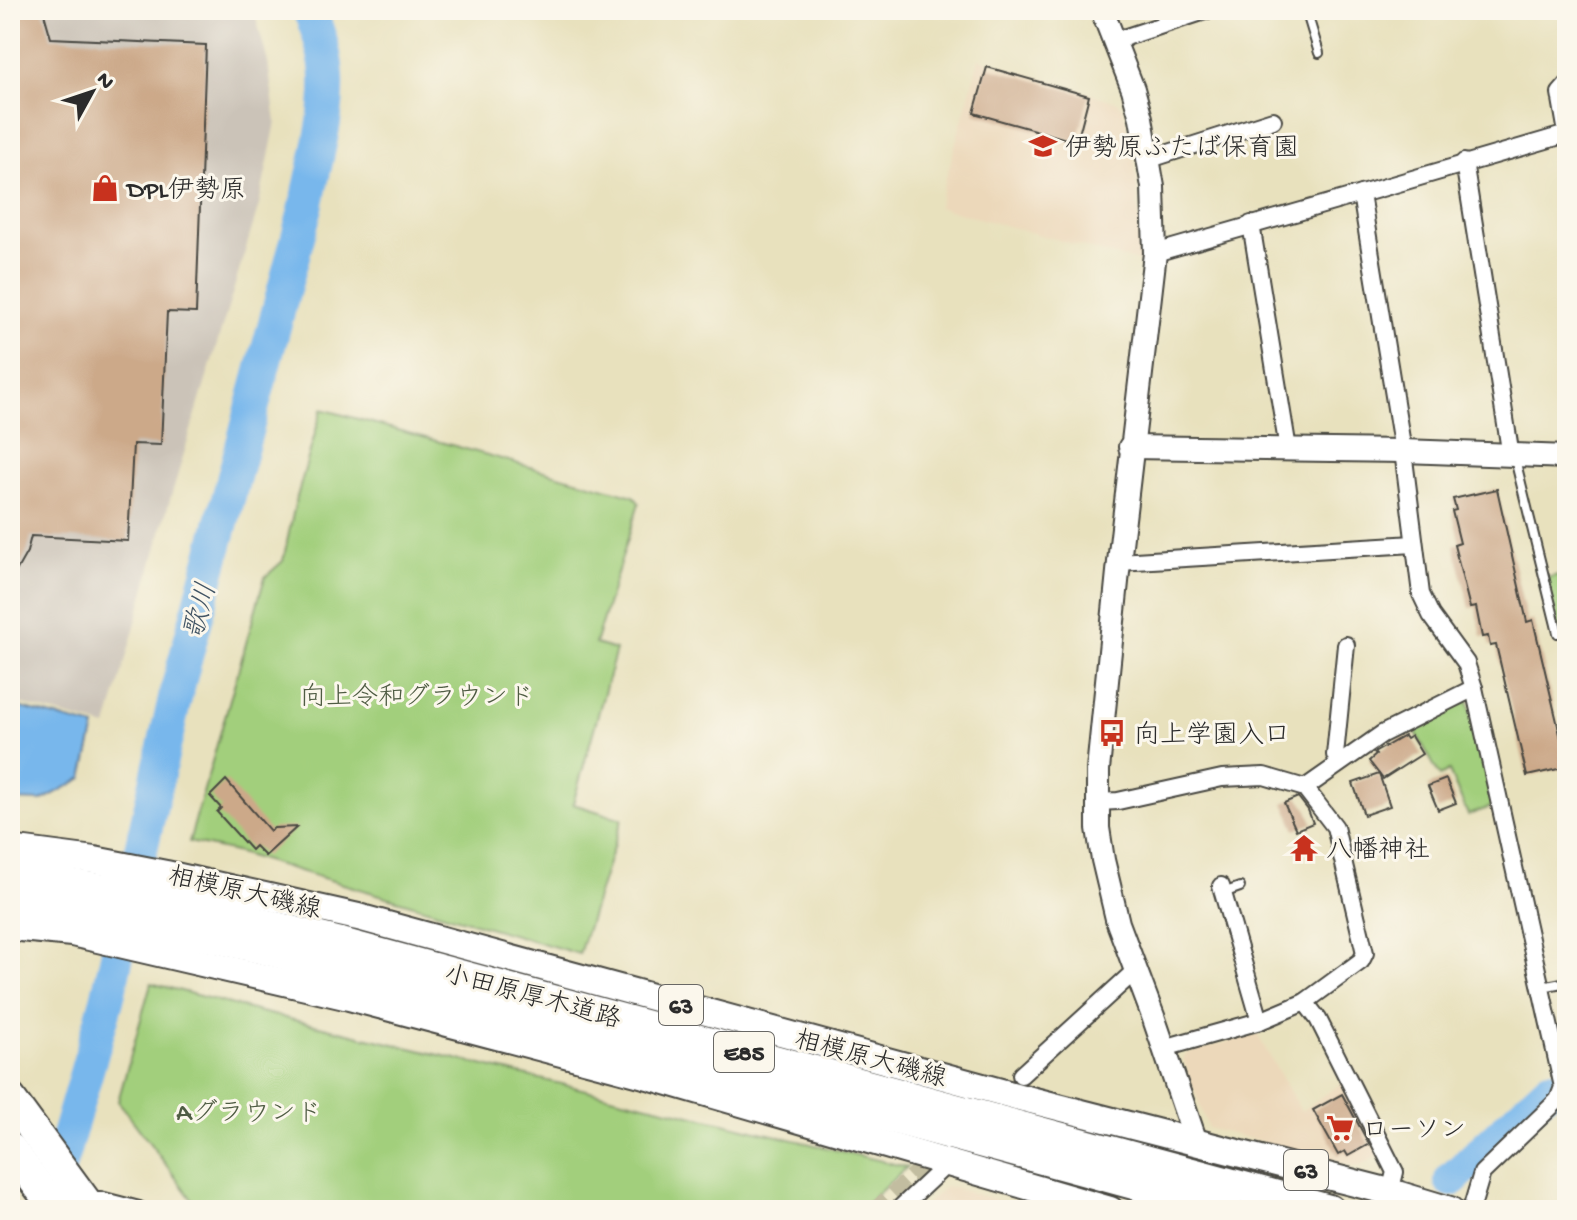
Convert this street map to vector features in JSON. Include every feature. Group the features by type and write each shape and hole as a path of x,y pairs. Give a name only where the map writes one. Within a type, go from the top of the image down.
{"highway":[{"name":"小田原厚木道路","path":"10,875 83,897 341,943 1329,1210"},
{"name":"小田原厚木道路","path":"10,902 83,897"},
{"name":"小田原厚木道路","path":"153,910 330,965 1229,1210"},
{"path":"10,1098 94,1210"},
{"path":"10,1148 56,1210"}],"main road":[{"name":"相模原大磯線","path":"10,849 83,897 153,910 358,917 1023,1098 1450,1210"},
{"name":"相模原大磯線","path":"10,927 83,897"},
{"name":"相模原大磯線","path":"153,910 349,997 652,1077 1110,1210"}],"street":[{"path":"1102,10 1133,89 1150,159 1155,253 1130,447 1098,770 1098,828 1118,923 1196,1142"},
{"path":"1114,41 1208,10"},
{"path":"1155,253 1567,134 1560,93 1567,85"},
{"path":"1150,159 1256,134 1273,120"},
{"path":"1464,162 1513,456"},
{"path":"1361,194 1403,451 1421,594 1431,615 1466,663 1474,688 1560,1068 1562,1093 1558,1100 1482,1173 1471,1210"},
{"path":"1251,224 1288,449"},
{"path":"1130,447 1567,457"},
{"path":"1119,562 1414,544"},
{"path":"1340,762 1335,755 1346,645"},
{"path":"1305,788 1382,734 1474,688"},
{"path":"1098,802 1118,801 1222,778 1264,776 1305,788 1335,827 1342,898 1365,953 1361,961 1305,1002 1260,1021 1164,1048"},
{"path":"1228,889 1260,1021"},
{"path":"1021,1075 1136,970"},
{"path":"1305,1002 1318,1019 1395,1172 1390,1192"},
{"path":"898,1210 947,1164"},
{"path":"94,1210 100,1200 139,1210"}],"lane":[{"path":"1306,10 1319,53"},
{"path":"1513,456 1558,633"},
{"path":"1542,987 1567,982"}],"shaded area":[{"name":"DPL伊勢原","path":"10,10 254,10 268,63 276,122 259,205 166,513 107,727 10,701"},
{"name":"伊勢原ふたば保育園","path":"979,59 1117,102 1123,108 1135,164 1142,263 938,207"},
{"path":"1257,1034 1301,1111 1342,1083 1379,1154 1359,1167 1208,1128 1183,1058 1187,1053"},
{"path":"946,1186 1032,1210 919,1210"}],"green space":[{"name":"向上令和グラウンド","path":"322,409 634,496 639,503 595,644 616,650 573,804 622,819 579,954 235,852 189,842 265,577 283,561 295,504"},
{"path":"1567,573 1567,637 1559,631 1546,578"},
{"path":"1468,700 1494,806 1468,815 1449,771 1440,776 1413,728"},
{"name":"Aグラウンド","path":"151,983 907,1167 860,1210 200,1210 118,1101"}],"water":[{"path":"10,705 95,727 83,778 41,801 10,800"}],"building":[{"name":"DPL伊勢原","path":"10,10 43,10 51,38 206,45 196,313 167,312 161,445 133,444 128,541 31,536 27,552 10,582"},
{"path":"987,67 1089,96 1077,142 974,113"},
{"path":"1497,489 1527,622 1533,620 1567,764 1567,767 1527,776 1496,645 1490,646 1488,636 1482,637 1476,607 1470,608 1454,545 1460,543 1452,511 1456,510 1453,499"},
{"path":"1404,736 1406,739 1411,736 1422,754 1383,779 1369,761 1376,755 1374,753"},
{"path":"1379,774 1390,806 1364,815 1353,783"},
{"path":"1446,779 1456,803 1438,810 1428,786"},
{"path":"226,780 270,831 297,827 265,856 255,846 251,850 217,812 221,808 210,796"},
{"path":"1298,797 1313,823 1296,830 1284,803"},
{"path":"1342,1094 1369,1144 1348,1156 1345,1151 1338,1155 1313,1110"}],"waterway":[{"name":"歌川","path":"52,1192 107,1000 176,694 307,203 324,124 327,93 325,60 309,10"},
{"path":"1451,1180 1550,1087"}],"tunnel":[{"path":"875,1210 959,1132"}],"place":[{"name":"伊勢原ふたば保育園","path":"1043,146"},
{"name":"DPL伊勢原","path":"105,188"},
{"name":"向上学園入口","path":"1112,733"},
{"name":"八幡神社","path":"1304,848"},
{"name":"ローソン","path":"1340,1128"}]}
